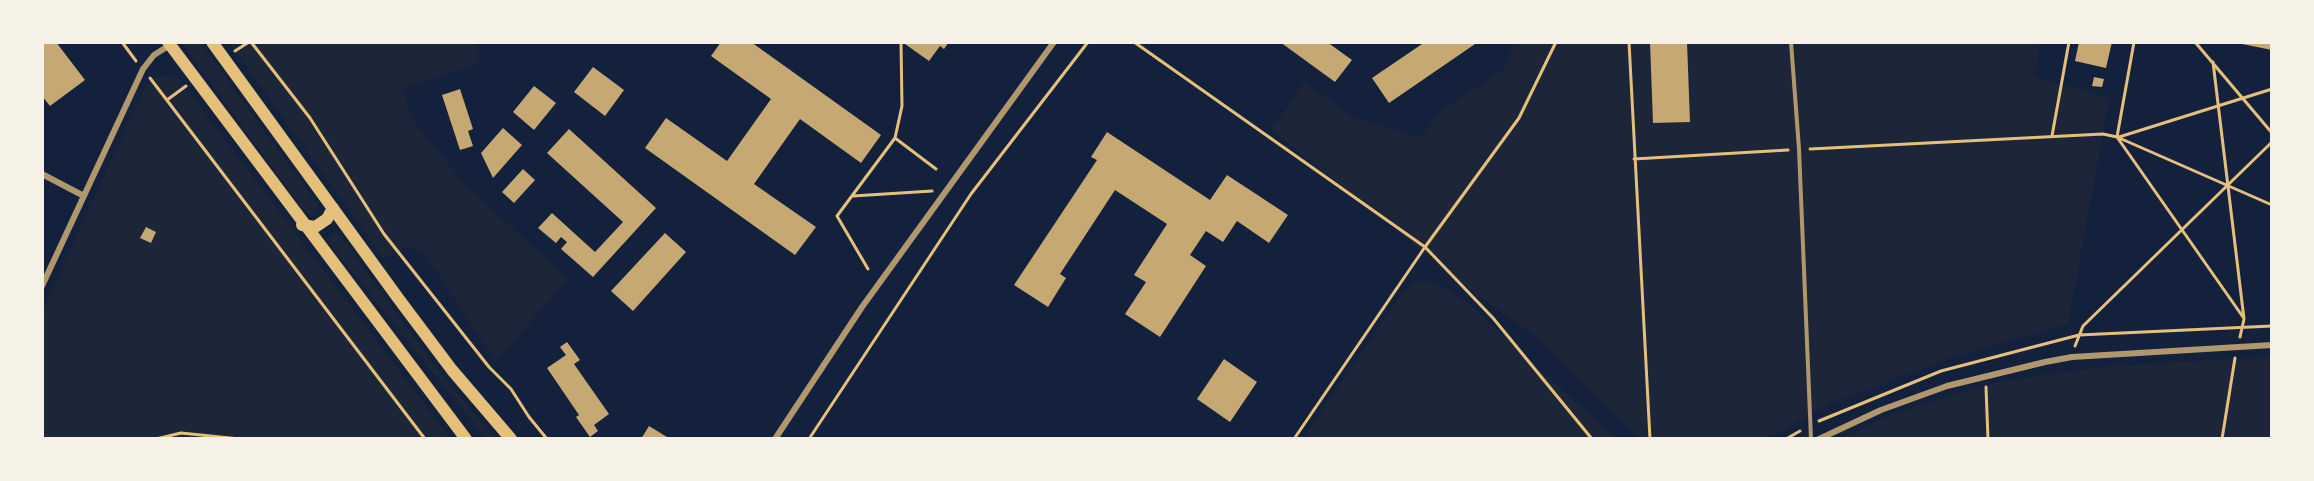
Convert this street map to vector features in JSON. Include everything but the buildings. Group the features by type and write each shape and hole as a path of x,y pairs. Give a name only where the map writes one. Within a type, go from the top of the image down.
{"main road":[{"path":"212,42 452,370 511,439"},
{"path":"169,44 302,225 466,439"},
{"path":"302,225 315,227 327,219 333,208"}],"street":[{"path":"775,439 862,307 1054,42"},
{"path":"42,286 143,69 154,55 169,44"},
{"path":"42,174 84,196"},
{"path":"1819,439 1881,410 1985,376 2072,357 2272,345"}],"lane":[{"path":"1791,42 1799,149 1811,439"}],"path":[{"path":"122,42 425,439"},
{"path":"251,42 310,118 384,234 489,368 511,389 529,417 548,439"},
{"path":"868,269 837,216 895,138 902,106 901,42"},
{"path":"809,439 971,194 1088,42"},
{"path":"1134,42 1425,247 1493,318 1592,439"},
{"path":"1294,439 1425,247 1519,118 1556,42"},
{"path":"1629,42 1650,439"},
{"path":"2052,136 2068,42"},
{"path":"2134,42 2117,137 2244,318"},
{"path":"2195,42 2272,133"},
{"path":"2213,62 2244,318 2222,439"},
{"path":"2117,137 2272,89"},
{"path":"1634,159 2103,134 2117,137 2272,205"},
{"path":"895,138 936,169"},
{"path":"2072,357 2083,326 2272,142"},
{"path":"853,196 919,191 971,194"},
{"path":"2242,327 2272,326"},
{"path":"1985,376 1988,439"},
{"path":"156,439 181,433 240,439"}],"shaded area":[{"path":"181,42 200,42 318,205 316,214 312,216 304,211"},
{"path":"229,42 473,42 480,62 402,89 413,120 463,182 568,280 495,362 426,254 407,247 383,258"},
{"path":"1515,42 2039,42 2035,77 2109,98 2068,324 1944,360 1832,403 1766,439 1640,439 1528,330 1477,295 1271,130 1304,82 1355,118 1419,138 1444,109 1502,71"},
{"path":"158,75 179,79 451,439 42,439 42,312 146,85"},
{"path":"336,230 434,365 496,439 486,439 325,238"},
{"path":"1424,281 1436,284 1467,302 1616,439 1303,439 1403,292 1413,284"},
{"path":"2272,357 2272,439 1840,439 1895,413 2001,381 2120,365"}]}
